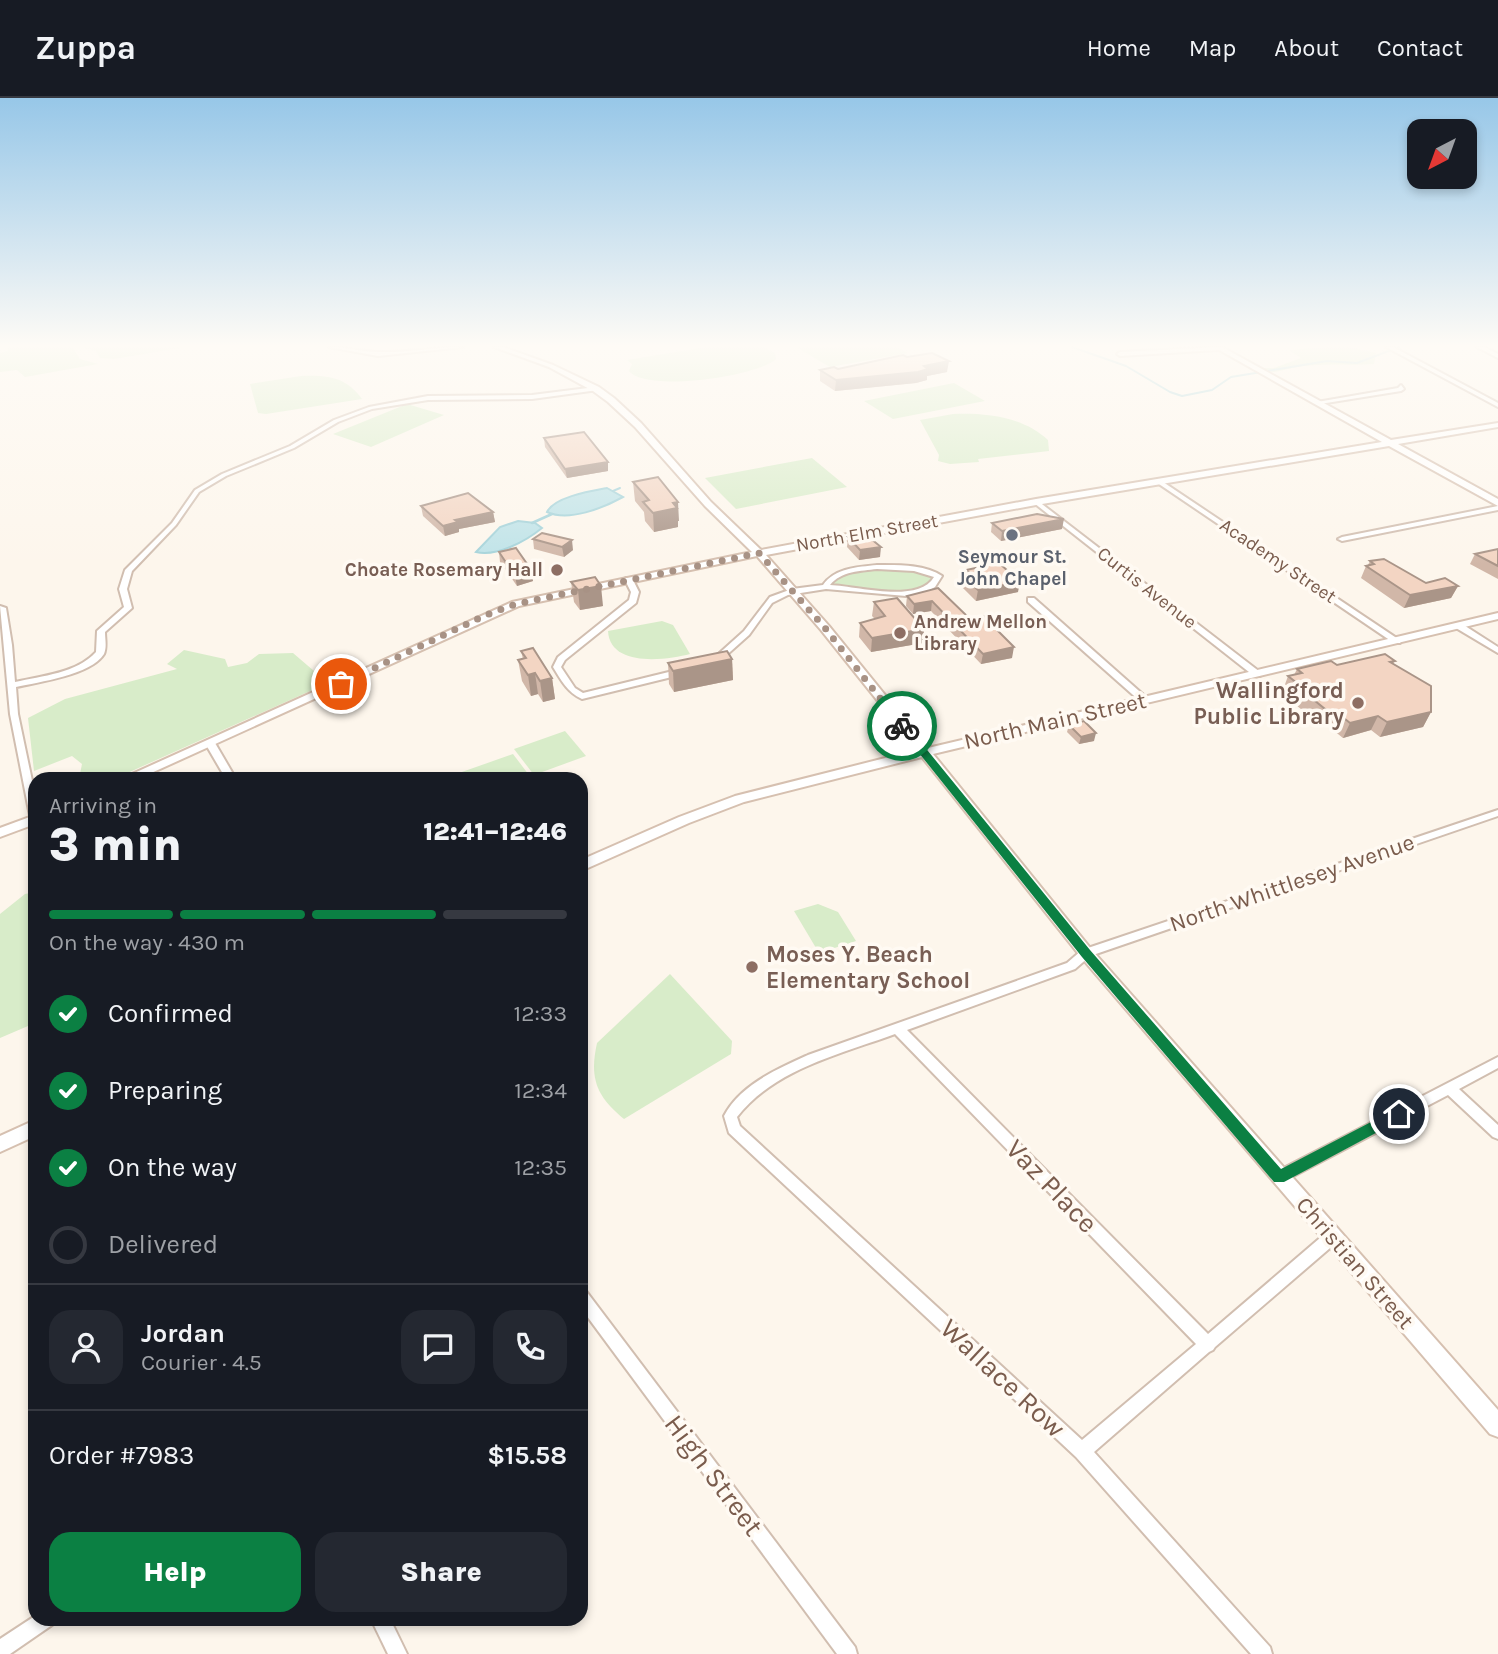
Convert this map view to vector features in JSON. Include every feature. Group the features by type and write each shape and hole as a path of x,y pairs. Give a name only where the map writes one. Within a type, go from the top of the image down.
{"main road":[{"name":"Christian Street","path":"632,420 793,592 1086,953 1498,1426"},
{"path":"1350,420 1498,506"},
{"name":"North Elm Street","path":"143,772 498,610 759,553 1036,502 1498,425"},
{"name":"North Main Street","path":"588,863 653,833 733,802 923,753 1498,617"},
{"path":"0,833 28,822"},
{"path":"0,1144 28,1131"}],"street":[{"path":"13,685 81,666 99,654 102,645 101,631 128,608 123,589 129,570 174,524 190,499 216,479 275,455 340,420"},
{"name":"Academy Street","path":"1158,481 1397,641"},
{"name":"Curtis Avenue","path":"1036,502 1257,674"},
{"path":"1342,539 1498,506"},
{"path":"711,665 744,636 771,600 793,592 825,587 906,594 929,589 938,576 925,570 870,567 836,573 825,587"},
{"path":"629,580 635,592 633,601 557,663 572,690 576,695 588,696 685,671"},
{"path":"1031,600 1144,700"},
{"path":"2,608 13,685 14,714 28,784"},
{"path":"1459,626 1498,651"},
{"path":"210,743 227,772"},
{"name":"North Whittlesey Avenue","path":"730,1116 737,1106 776,1076 812,1059 1071,966 1086,953 1498,813"},
{"name":"Vaz Place","path":"897,1028 1208,1345"},
{"path":"1279,1177 1498,1062"},
{"path":"1449,1088 1498,1133"},
{"name":"Wallace Row","path":"730,1116 734,1129 1083,1451 1263,1654"},
{"path":"1083,1451 1332,1237"},
{"name":"High Street","path":"588,1305 848,1654"},
{"path":"0,1650 36,1626"},
{"path":"384,1626 398,1654"}],"green space":[{"path":"368,420 433,420 371,447 333,434"},
{"path":"920,420 1009,420 1038,432 1048,440 1049,451 950,464 938,461 939,455"},
{"path":"812,458 847,487 736,509 705,478"},
{"path":"870,567 933,573 935,583 923,589 896,594 826,586 836,573"},
{"path":"662,621 673,625 690,654 641,659 618,651 611,643 608,631"},
{"path":"184,650 225,659 228,667 247,663 259,654 293,653 328,683 130,772 80,772 82,764 72,756 34,771 28,718 65,699 177,669 167,664"},
{"path":"565,731 586,756 542,772 532,772 514,749"},
{"path":"513,754 527,772 462,772"},
{"path":"28,893 28,1026 0,1038 0,914"},
{"path":"818,904 838,912 856,941 819,953 794,911"},
{"path":"670,974 732,1041 731,1054 624,1119 607,1103 597,1086 594,1067 597,1043"}],"water":[{"path":"607,488 623,497 575,515 547,512 557,502"},
{"path":"518,521 535,523 542,528 520,543 502,550 476,552 500,527"}],"building":[{"path":"584,432 608,462 565,469 544,438"},
{"path":"658,477 678,502 673,503 677,508 653,513 643,502 649,500 633,482"},
{"path":"468,493 493,512 455,520 458,522 443,526 421,506"},
{"path":"1037,514 1064,519 1002,531 992,523"},
{"path":"542,533 572,540 562,547 533,539"},
{"path":"865,534 881,547 860,550 848,537"},
{"path":"516,548 532,571 515,576 499,552"},
{"path":"1498,549 1498,566 1475,554"},
{"path":"1384,559 1426,583 1445,578 1458,586 1410,595 1366,566 1374,564 1370,561"},
{"path":"999,563 1020,582 978,590 962,576 971,574 966,570"},
{"path":"595,577 601,586 578,590 571,582"},
{"path":"938,588 970,619 987,616 1014,647 983,654 932,601 914,604 907,596"},
{"path":"897,598 924,629 872,638 860,623 885,616 874,602"},
{"path":"533,648 552,678 540,681 535,673 528,675 518,660 526,658 521,651"},
{"path":"727,651 732,659 673,671 668,663"},
{"name":"Wallingford Public Library","path":"1385,654 1395,661 1390,662 1431,686 1431,712 1387,722 1378,716 1350,723 1335,711 1330,713 1288,676 1302,673 1297,669 1331,661 1337,665"},
{"path":"1084,721 1096,733 1081,737 1069,725"}],"waterway":[{"path":"613,491 620,488"},
{"path":"532,523 552,514"}],"way so far":[{"path":"341,684 486,615 516,604 759,553 825,628 902,726"}],"place":[{"name":"Seymour St. John Chapel","path":"1012,535"},
{"name":"Choate Rosemary Hall","path":"557,570"},
{"name":"Andrew Mellon Library","path":"900,633"},
{"name":"Wallingford Public Library","path":"1358,703"},
{"name":"Moses Y. Beach Elementary School","path":"752,967"}],"route":[{"path":"902,726 1086,953 1279,1177 1399,1114"}]}
